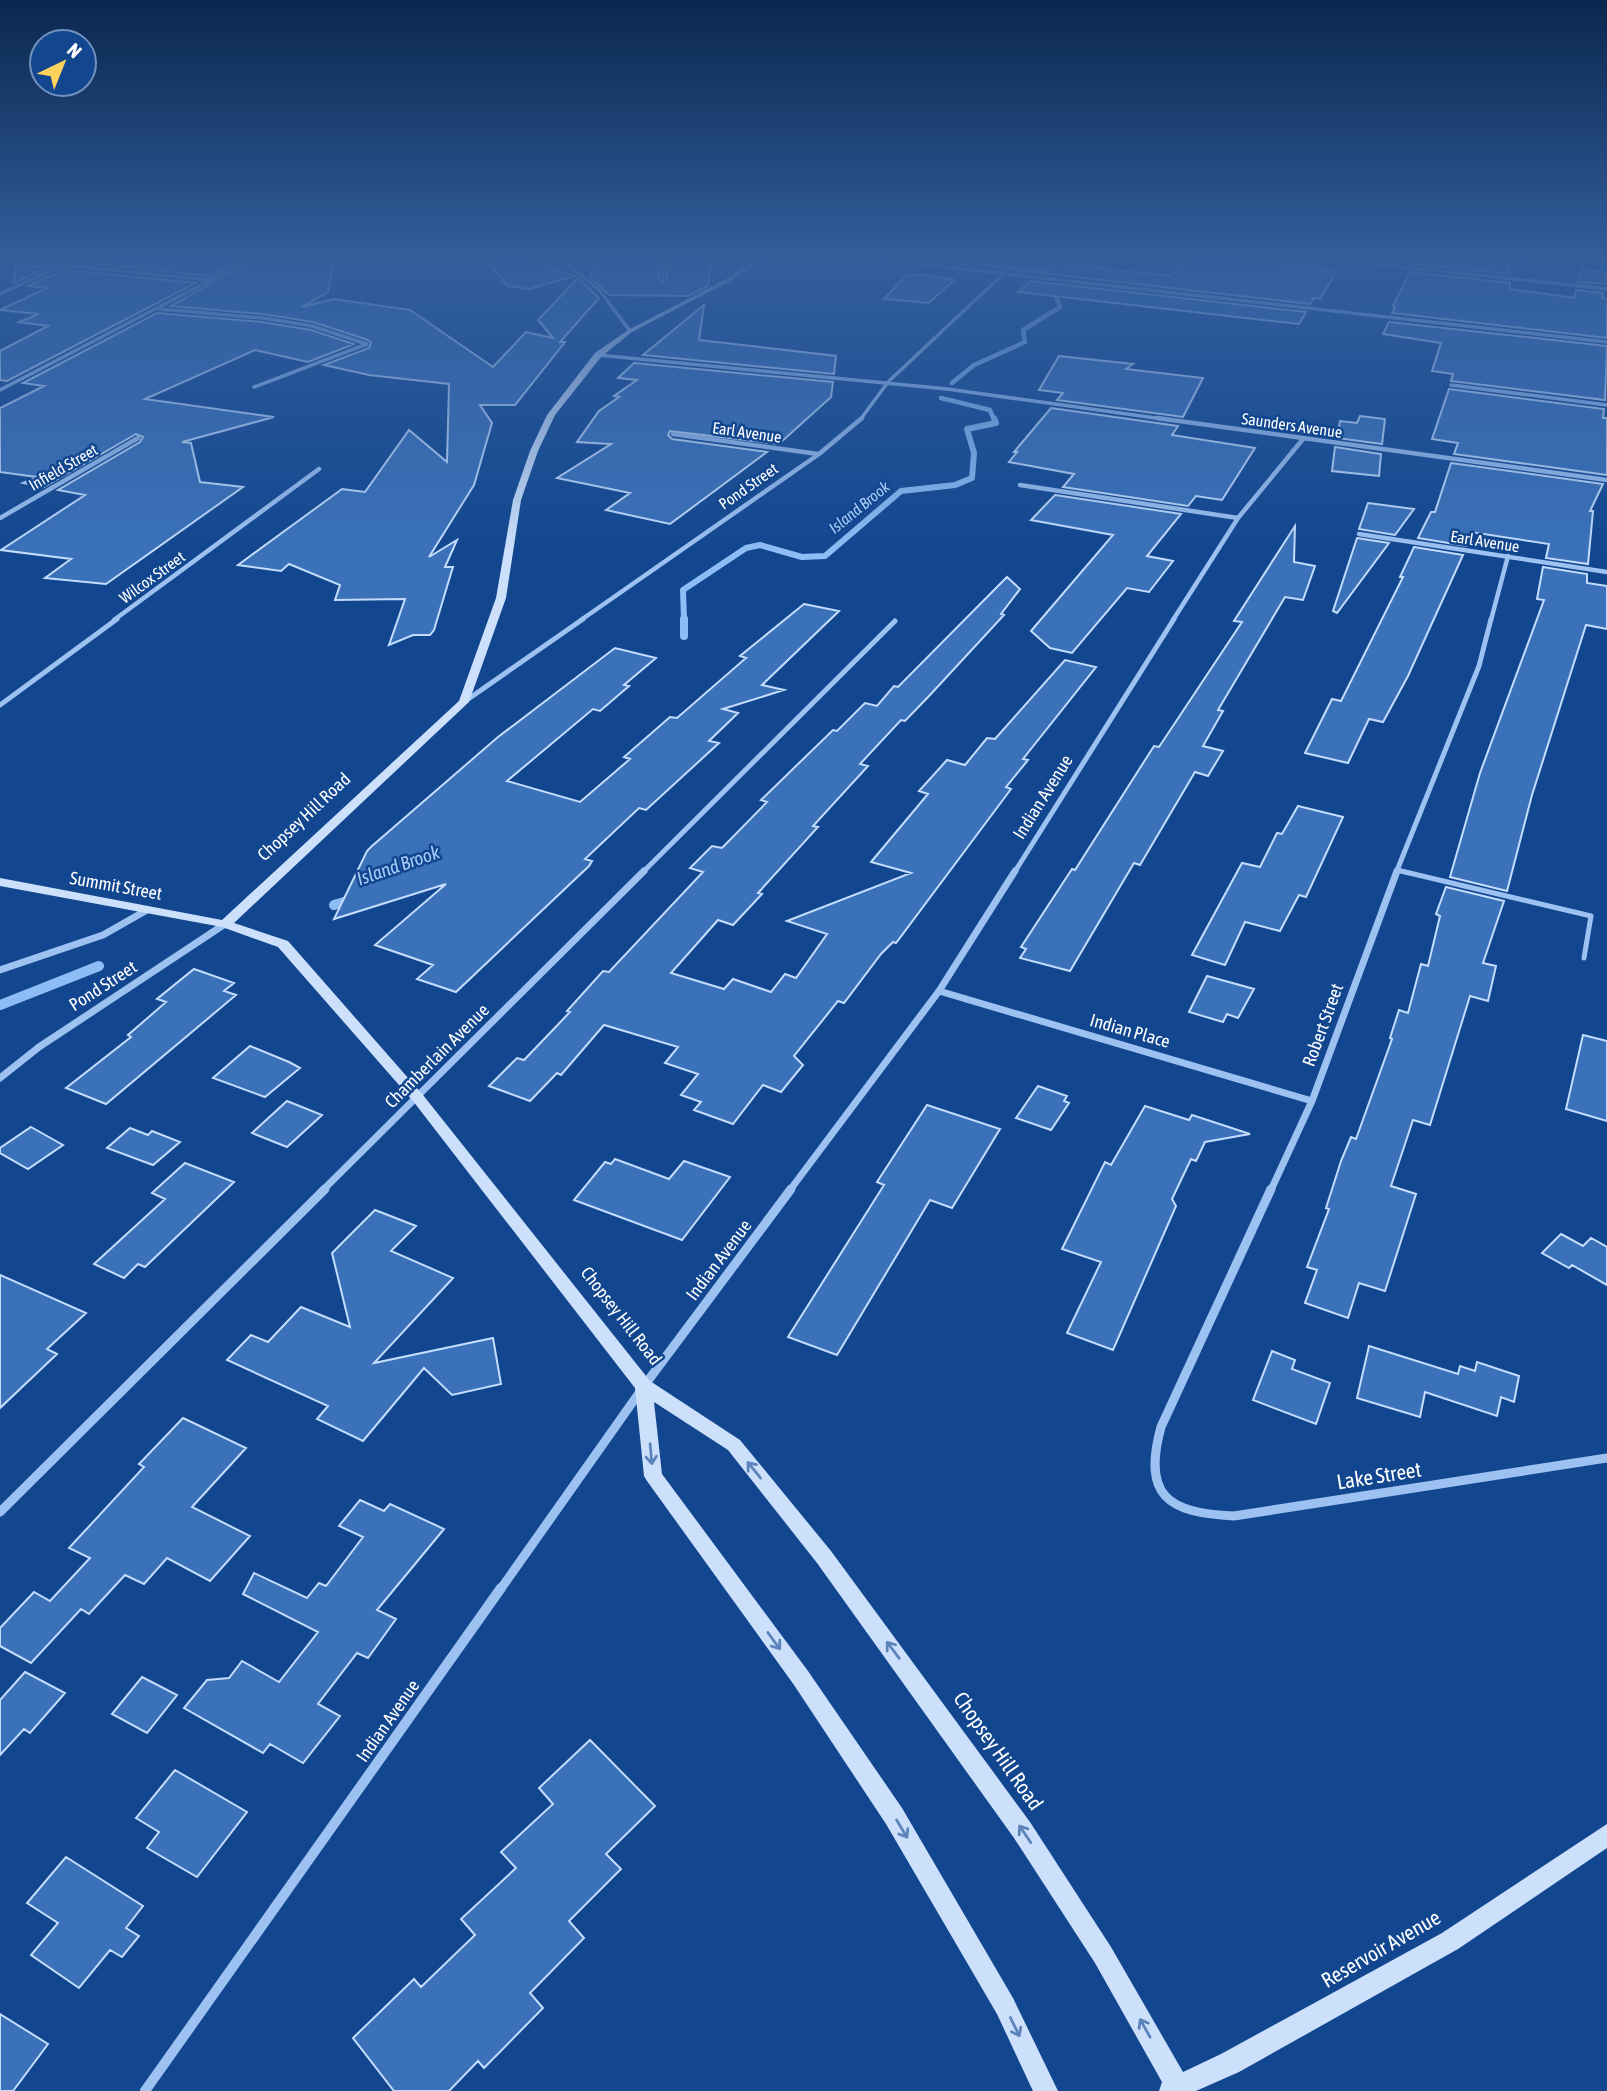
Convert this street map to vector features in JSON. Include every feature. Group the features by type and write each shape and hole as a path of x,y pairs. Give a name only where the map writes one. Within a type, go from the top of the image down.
{"street":[{"path":"0,390 66,357"},
{"path":"254,387 334,357"},
{"name":"Chopsey Hill Road","path":"597,357 551,415 534,451 517,500 501,598 464,702 225,924 283,944 418,1098 644,1386 734,1445 824,1557 1022,1830 1103,1955 1176,2090"},
{"name":"Saunders Avenue","path":"615,357 947,389 1607,480"},
{"name":"Pond Street","path":"464,702 819,454 862,418 888,382 915,357"},
{"path":"1451,385 1607,405"},
{"name":"Earl Avenue","path":"673,434 819,454"},
{"name":"Infield Street","path":"0,518 138,438"},
{"name":"Indian Avenue","path":"145,2091 644,1386 939,992 1238,518 1303,439"},
{"name":"Wilcox Street","path":"0,705 320,469"},
{"path":"1020,485 1238,518"},
{"path":"0,510 11,511"},
{"name":"Earl Avenue","path":"1359,534 1607,572"},
{"name":"Robert Street","path":"1163,1494 1154,1478 1152,1460 1161,1427 1312,1101 1397,870 1479,666 1508,556"},
{"name":"Chamberlain Avenue","path":"0,1512 895,621"},
{"name":"Summit Street","path":"0,883 225,924"},
{"path":"0,970 103,935 147,910"},
{"name":"Pond Street","path":"0,1078 39,1047 225,924"},
{"name":"Indian Place","path":"939,992 1312,1101"},
{"name":"Chopsey Hill Road","path":"644,1386 653,1476 801,1678 894,1816 999,1996 1046,2091"},
{"name":"Lake Street","path":"1163,1494 1176,1506 1194,1514 1234,1516 1607,1458"},
{"name":"Reservoir Avenue","path":"1176,2090 1450,1941 1607,1835"}],"lane":[{"path":"1397,870 1591,916 1584,958"}],"building":[{"path":"0,357 54,357 7,381 0,380"},
{"path":"74,357 240,357 145,399 274,417 182,442 191,443 200,482 243,487 106,584 45,578 71,559 1,550 85,495 58,490 140,442 143,437 136,434 44,487 23,483 37,477 0,472 0,408 44,386 23,383"},
{"path":"284,357 322,357 308,362"},
{"path":"346,357 478,357 493,367 503,357 553,357 515,405 480,405 492,423 474,485 429,557 457,540 445,567 453,567 434,630 430,635 413,635 389,645 405,599 335,600 340,585 289,564 281,571 238,565 342,489 365,492 409,430 447,462 449,384 369,375 324,365"},
{"path":"659,357 836,357 834,374"},
{"path":"1059,357 1133,364 1126,369 1203,378 1183,417 1057,400 1063,393 1039,390"},
{"path":"1437,357 1607,357 1605,400 1451,381 1453,374 1432,371"},
{"path":"634,363 833,382 831,397 779,444 670,431 668,435 672,439 767,452 670,524 606,510 630,493 557,478 611,444 577,442 599,411 619,397 614,396 637,380 618,378"},
{"path":"1449,389 1604,409 1603,418 1607,418 1607,475 1454,454 1458,443 1432,439"},
{"path":"1051,408 1178,426 1172,435 1255,448 1222,500 1196,496 1188,506 1063,487 1074,474 1009,462 1017,452 1014,452"},
{"path":"1360,416 1385,419 1382,444 1337,438 1340,421 1357,423"},
{"path":"1335,447 1381,454 1379,476 1332,471"},
{"path":"1451,463 1603,484 1590,511 1593,511 1588,564 1546,558 1549,544 1471,532 1466,546 1418,538 1431,512 1435,512"},
{"path":"1055,495 1181,514 1147,556 1173,561 1149,592 1127,588 1072,653 1050,648 1031,631 1113,535 1031,520"},
{"path":"1368,503 1414,509 1395,535 1359,529"},
{"path":"1295,526 1294,562 1315,566 1303,600 1285,597 1218,710 1223,711 1203,746 1223,751 1208,776 1195,772 1140,865 1134,863 1070,971 1020,958 1026,949 1021,947 1072,869 1075,870 1154,746 1159,747 1242,622 1234,621"},
{"path":"1357,538 1389,543 1337,613 1333,611"},
{"path":"1414,547 1463,555 1408,676 1383,722 1369,719 1348,763 1305,753 1332,699 1341,701 1403,577 1400,577"},
{"path":"1543,567 1587,574 1587,583 1607,586 1607,629 1586,625 1532,795 1507,891 1450,877 1480,773 1544,600 1537,599"},
{"path":"1007,577 1020,589 1001,614 1004,615 905,721 901,720 860,764 868,766 813,826 818,827 758,893 762,894 733,925 718,920 671,973 724,989 733,979 771,992 785,974 796,978 827,934 787,921 911,873 871,862 928,794 919,791 947,760 965,765 987,738 995,739 1065,660 1096,667 1023,759 1028,760 1006,787 1011,789 896,943 893,942 881,954 844,1003 838,1001 794,1056 803,1065 781,1092 763,1085 733,1124 694,1110 701,1102 681,1095 698,1074 665,1063 678,1047 604,1025 561,1075 557,1073 530,1101 489,1086 517,1058 524,1060 570,1012 567,1011 603,971 609,972 703,872 690,868 712,846 722,848 767,802 761,800 833,730 837,731 865,703 877,706 894,686 898,687"},
{"path":"804,604 839,611 762,685 784,690 723,709 738,713 709,741 719,743 646,810 639,808 585,859 592,861 589,866 456,992 417,979 433,965 375,945 446,884 334,919 367,851 372,846 498,737 615,648 656,658 624,685 629,686 600,711 593,709 507,781 580,802 630,759 624,757 670,717 677,718 746,658 740,656"},
{"path":"1298,806 1343,817 1306,897 1299,895 1280,931 1245,922 1225,965 1192,955 1242,863 1260,867 1277,833 1282,834"},
{"path":"1446,887 1504,901 1483,963 1496,966 1488,1001 1470,996 1430,1125 1413,1120 1391,1186 1416,1194 1385,1291 1359,1283 1348,1318 1305,1303 1317,1270 1307,1267 1329,1209 1326,1208 1341,1161 1351,1137 1356,1139 1392,1039 1390,1038 1399,1010 1408,1013 1421,964 1428,966 1440,916 1436,914"},
{"path":"194,969 234,983 224,991 236,995 106,1104 66,1088 131,1037 128,1035 166,1002 157,999"},
{"path":"1207,976 1254,989 1238,1018 1227,1014 1223,1022 1189,1012"},
{"path":"1583,1035 1607,1041 1607,1121 1566,1109"},
{"path":"250,1046 300,1068 265,1097 213,1078"},
{"path":"1038,1086 1067,1096 1064,1101 1069,1103 1051,1130 1016,1118"},
{"path":"287,1101 322,1115 287,1147 252,1133"},
{"path":"927,1105 1000,1129 952,1208 930,1200 837,1355 788,1337 884,1185 877,1182"},
{"path":"1145,1106 1189,1120 1192,1115 1250,1134 1205,1142 1196,1161 1191,1159 1172,1199 1176,1206 1113,1350 1067,1333 1101,1262 1062,1249 1105,1162 1111,1165"},
{"path":"31,1127 63,1145 28,1169 0,1153 0,1148"},
{"path":"130,1128 148,1135 152,1131 180,1142 153,1165 107,1148"},
{"path":"615,1159 669,1179 684,1161 730,1177 682,1240 574,1200 605,1162 611,1164"},
{"path":"185,1163 234,1182 145,1267 138,1264 124,1278 94,1264 165,1199 152,1193"},
{"path":"375,1210 416,1226 391,1251 453,1278 374,1363 493,1338 501,1384 452,1395 424,1368 363,1441 317,1419 328,1406 227,1360 251,1335 268,1342 301,1307 350,1327 332,1253"},
{"path":"1561,1234 1583,1246 1591,1238 1607,1247 1607,1285 1572,1265 1569,1268 1542,1253"},
{"path":"0,1275 86,1313 47,1349 57,1354 0,1408"},
{"path":"1369,1346 1458,1374 1460,1366 1475,1371 1477,1362 1519,1376 1514,1402 1501,1397 1497,1416 1425,1392 1420,1417 1357,1398"},
{"path":"1272,1351 1295,1360 1292,1369 1330,1383 1316,1424 1253,1400"},
{"path":"183,1418 246,1448 192,1507 250,1536 210,1581 167,1558 144,1584 125,1575 89,1614 81,1609 31,1663 0,1646 0,1628 34,1592 50,1601 90,1558 69,1548 144,1467 139,1464"},
{"path":"360,1500 384,1511 390,1504 444,1529 377,1610 396,1619 368,1658 357,1653 318,1704 340,1716 303,1763 270,1744 263,1753 184,1708 207,1680 229,1678 242,1661 279,1682 318,1632 243,1594 254,1573 307,1598 319,1583 326,1586 363,1537 339,1526"},
{"path":"25,1672 65,1693 30,1733 24,1729 0,1755 0,1700"},
{"path":"142,1677 177,1695 147,1733 112,1714"},
{"path":"590,1740 655,1806 606,1854 621,1869 569,1921 584,1938 530,1993 543,2008 484,2068 478,2061 449,2091 394,2091 353,2038 414,1979 421,1987 475,1935 461,1919 516,1868 501,1852 553,1804 539,1788"},
{"path":"175,1770 247,1812 197,1877 147,1848 159,1832 136,1818"},
{"path":"66,1857 143,1906 126,1928 139,1936 122,1957 110,1950 79,1988 31,1955 58,1923 27,1903"},
{"path":"0,2014 48,2044 13,2091 0,2091"}],"waterway":[{"name":"Island Brook","path":"952,383 974,365 993,357"},
{"name":"Island Brook","path":"941,398 990,410 994,420"},
{"name":"Island Brook","path":"684,620 683,590 746,548 760,545 802,557 825,556 901,491 955,485 972,478 974,453 967,429 996,423 994,418"},
{"name":"Island Brook","path":"684,620 684,636"},
{"name":"Island Brook","path":"334,905 354,899"},
{"name":"Island Brook","path":"0,1005 99,966"}]}
